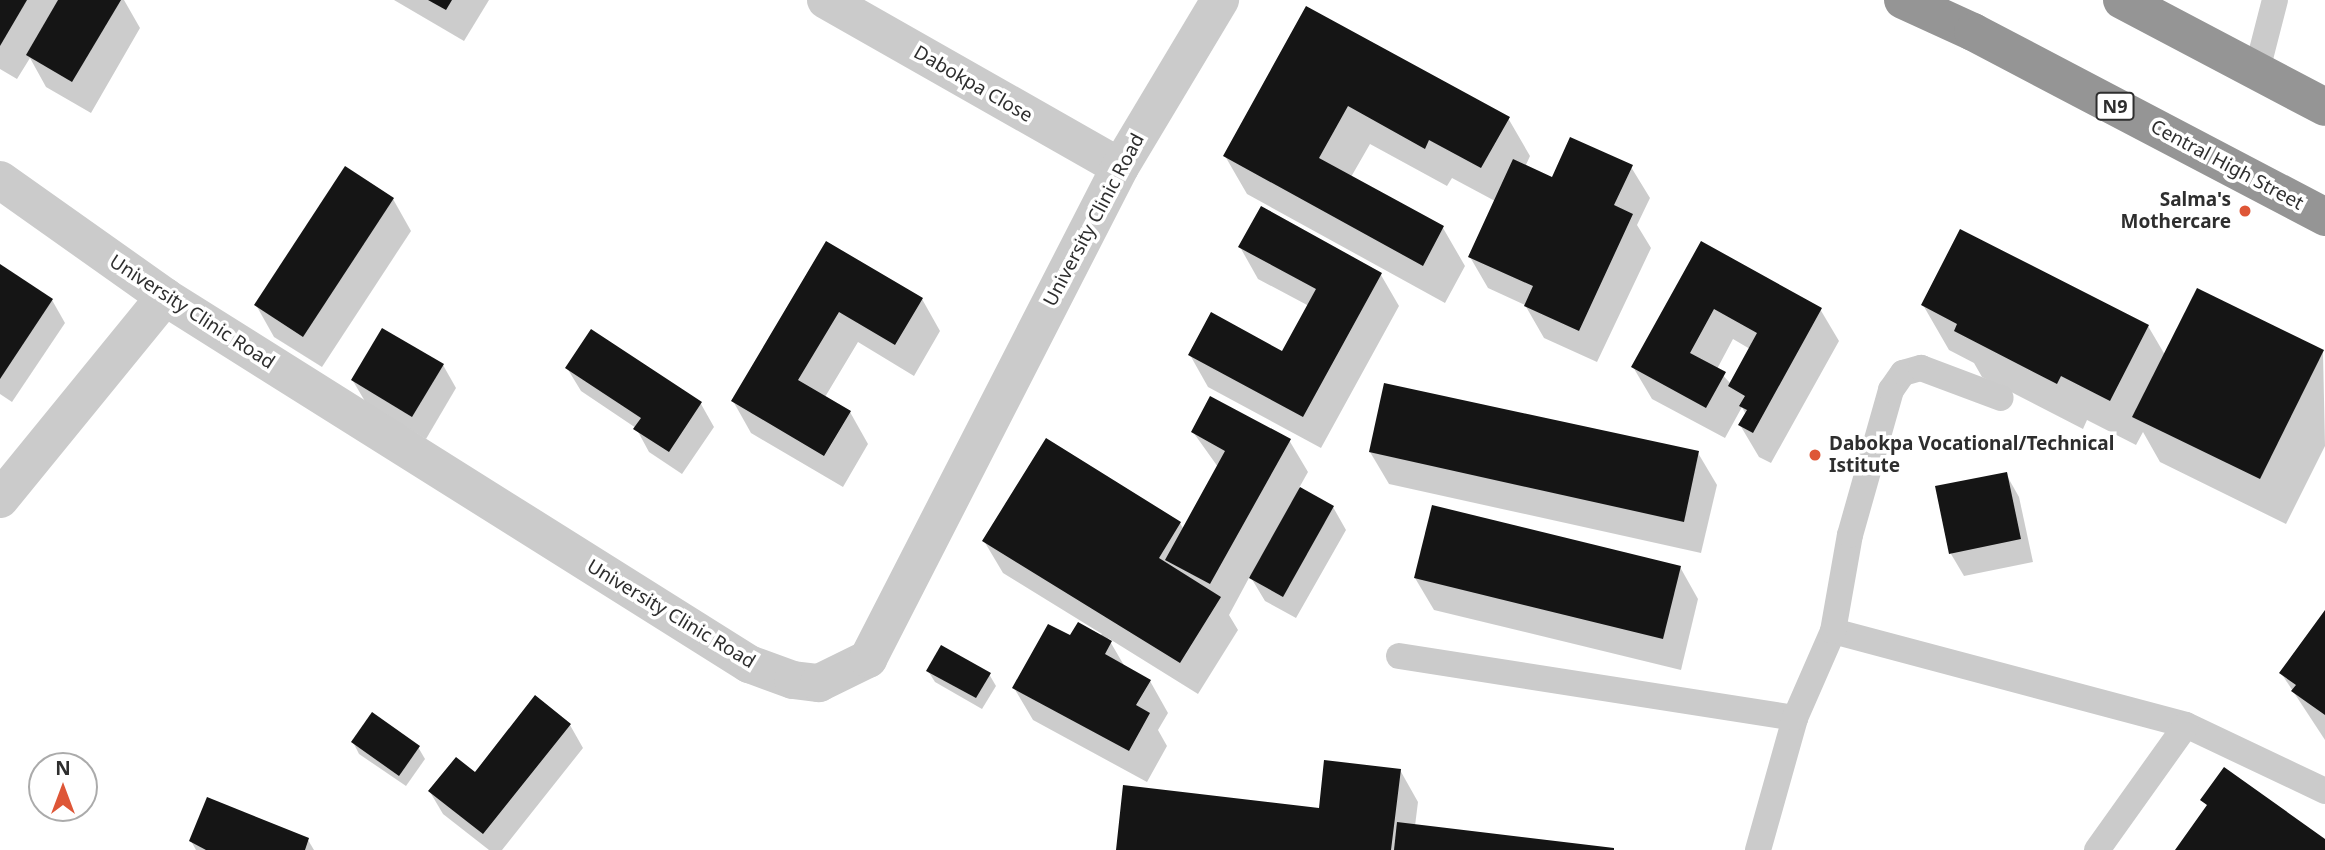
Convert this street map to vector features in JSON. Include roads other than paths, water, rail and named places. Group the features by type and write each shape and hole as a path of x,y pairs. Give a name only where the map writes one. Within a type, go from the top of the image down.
{"highway":[{"name":"Central High Street","path":"1903,0 1973,32 2325,216"},
{"path":"2122,0 2325,107"}],"street":[{"name":"Dabokpa Close","path":"826,0 1119,167"},
{"name":"University Clinic Road","path":"0,180 165,297 749,664 793,680 819,683 867,659 1119,167 1220,0"},
{"path":"0,499 165,297"}],"lane":[{"path":"2257,70 2275,0"},
{"path":"1758,850 1795,718 1833,631 1850,535 1891,390 1903,373 1922,368 2001,398"},
{"path":"1833,631 2186,725 2325,792"},
{"path":"1399,656 1795,718"},
{"path":"2097,850 2186,725"}],"place":[{"name":"Salma's Mothercare","path":"2245,211"},
{"name":"Dabokpa Vocational/Technical Istitute","path":"1815,455"}]}
